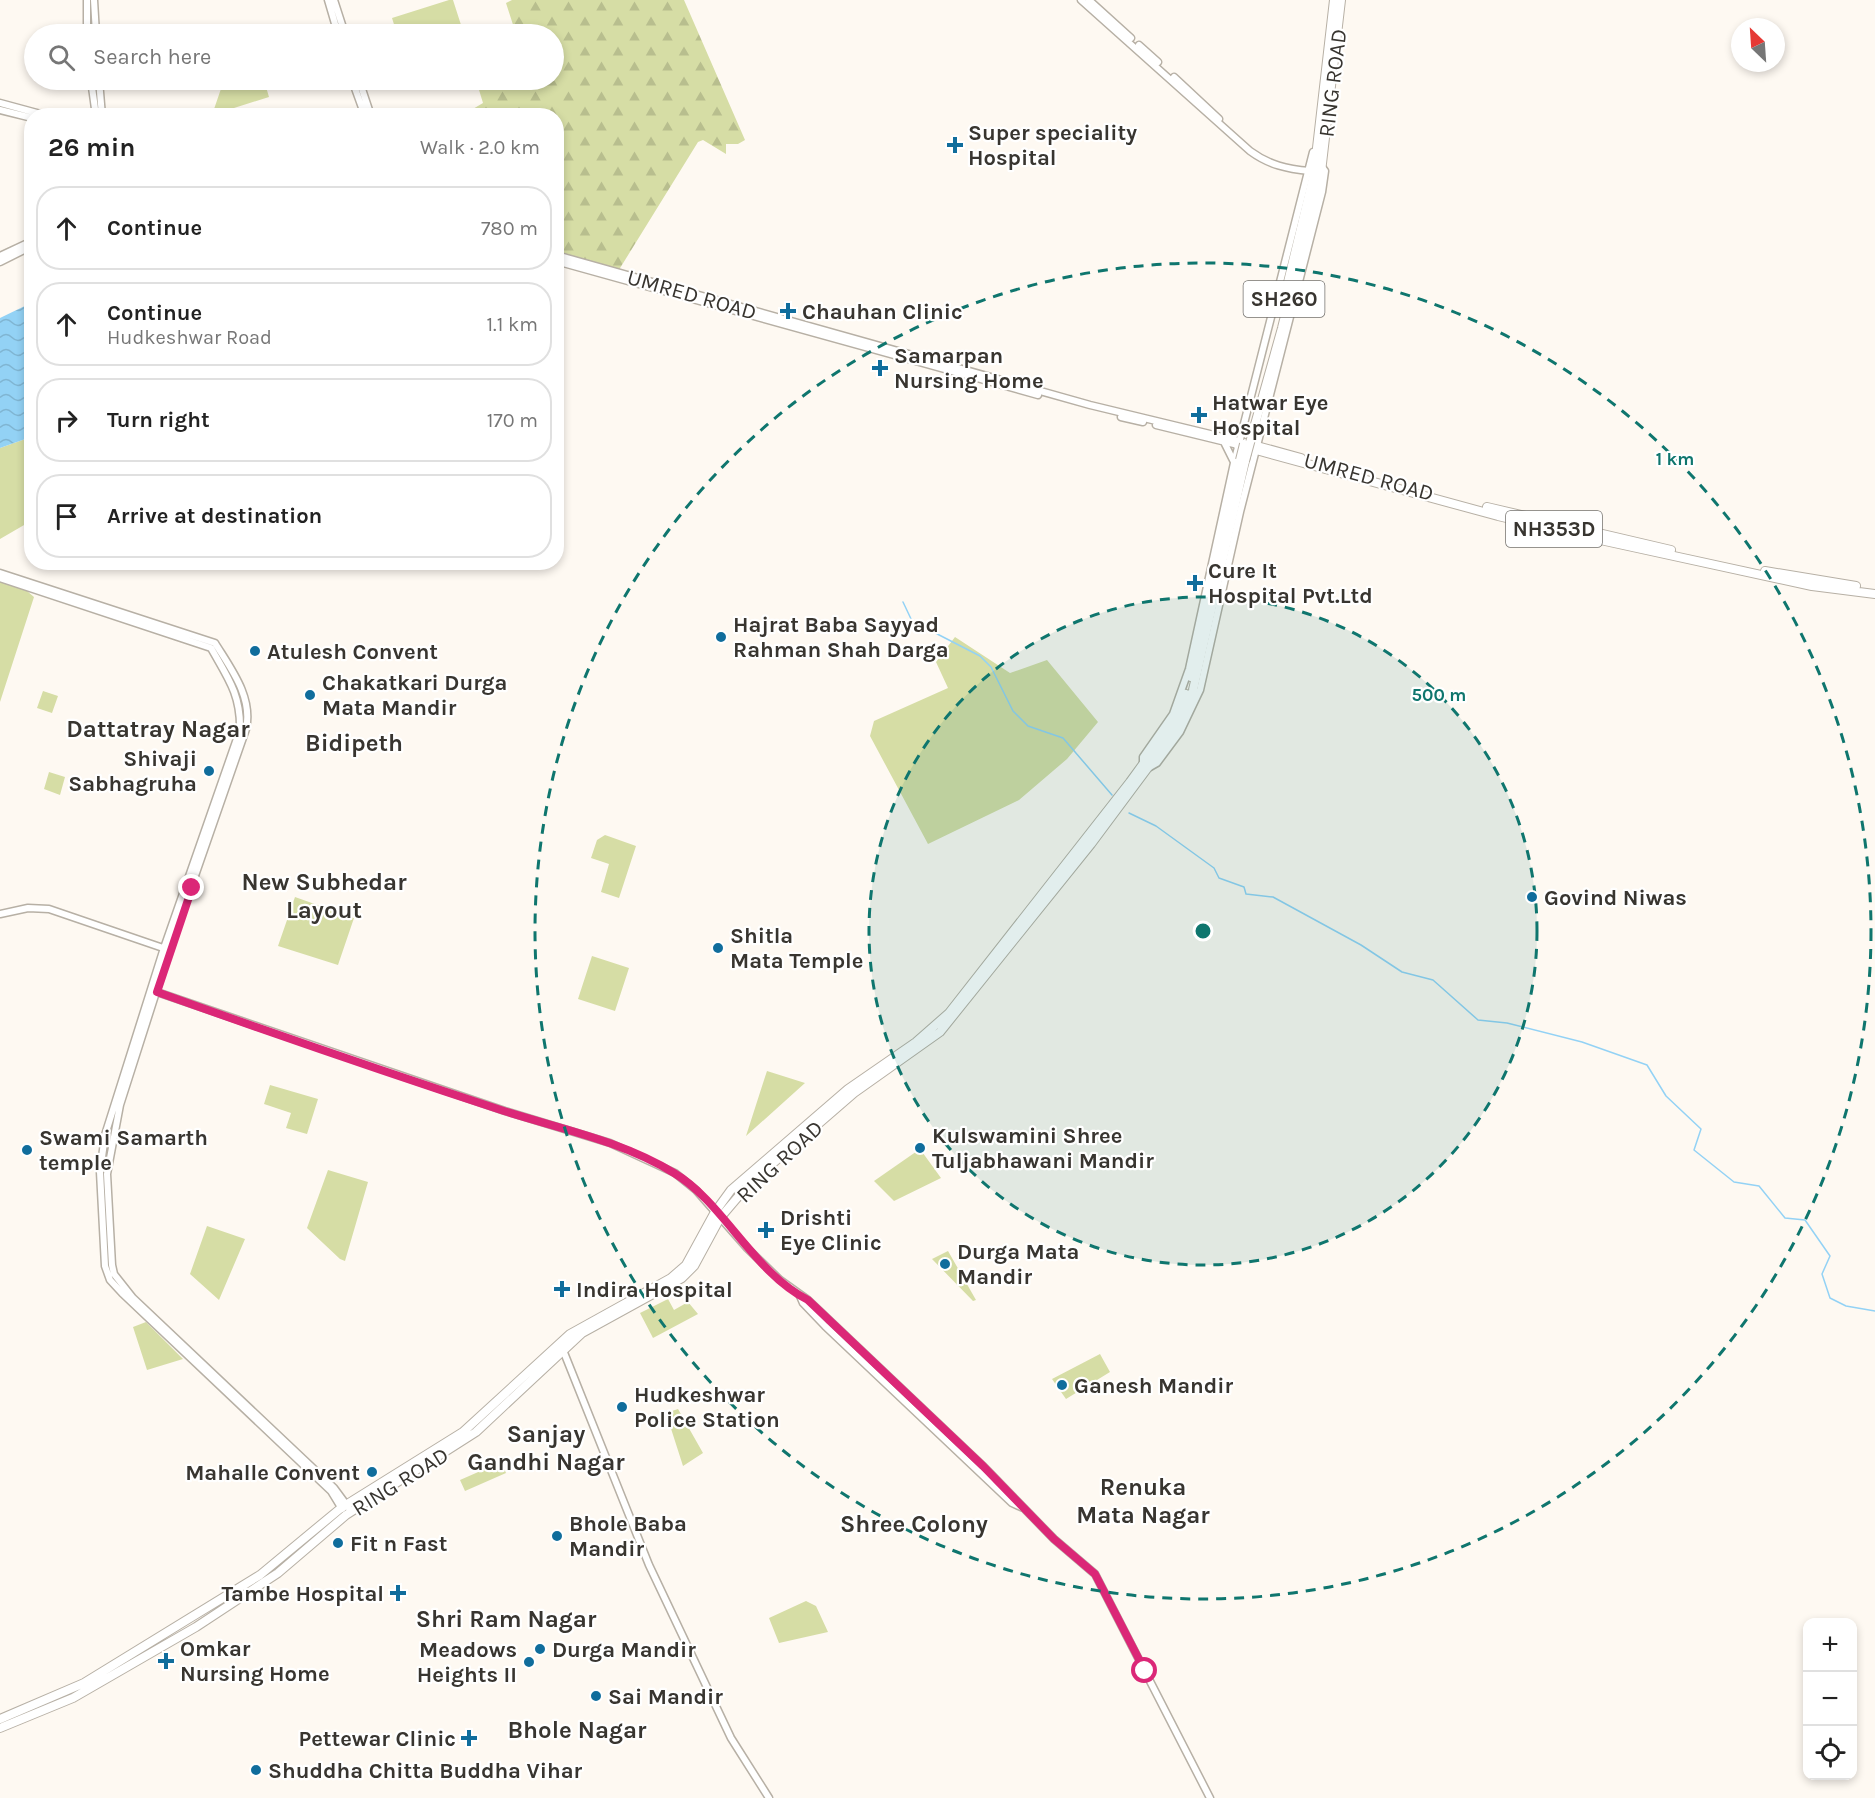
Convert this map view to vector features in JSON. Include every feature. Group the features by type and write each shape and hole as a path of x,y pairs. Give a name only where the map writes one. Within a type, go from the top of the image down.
{"highway":[{"name":"RING ROAD","path":"1318,141 1334,0"},
{"name":"RING ROAD","path":"1322,166 1341,0"},
{"name":"SH260","path":"1146,765 1170,727 1186,692 1248,428 1278,327 1314,174 1318,141"},
{"name":"SH260","path":"1248,428 1282,328 1322,166"},
{"name":"NH353D","path":"1239,443 1498,516 1750,570 1812,586 1875,594"},
{"name":"NH353D","path":"1750,570 1875,589"},
{"name":"RING ROAD","path":"0,1719 84,1683 147,1646 281,1560 346,1509 476,1432 566,1344 682,1278 694,1266 718,1215 748,1184 854,1093 940,1032 1091,844 1146,765"},
{"name":"RING ROAD","path":"0,1728 74,1698 151,1655 278,1573 346,1509"}],"main road":[{"path":"87,0 87,24"},
{"path":"94,0 95,24"},
{"path":"328,0 335,24"},
{"path":"334,0 342,24"},
{"path":"1081,0 1251,150 1265,160 1292,169 1310,171"},
{"path":"1089,0 1251,150"},
{"path":"92,90 95,108"},
{"path":"100,90 101,108"},
{"path":"356,90 362,108"},
{"path":"362,90 368,108"},
{"path":"0,103 24,110"},
{"path":"0,110 24,116"},
{"path":"1240,461 1239,443 1248,428 1310,171 1314,144 1318,141"},
{"path":"1146,765 1157,763 1180,732 1200,690 1256,448 1322,192 1325,171 1322,166"},
{"path":"0,256 24,245"},
{"path":"0,262 24,250"},
{"name":"UMRED ROAD","path":"564,258 586,266 1079,402 1239,443"},
{"path":"564,262 586,266"},
{"path":"1240,461 1224,440 1248,428"},
{"path":"0,573 19,582 211,648 237,693 240,730 115,1103 102,1156 102,1240 105,1266 110,1280 331,1491 346,1509"},
{"path":"0,578 19,582"},
{"path":"0,914 28,908 50,909 167,949"},
{"path":"154,991 494,1108 610,1143 675,1173 718,1215 747,1248 798,1294 812,1313 1012,1503 1023,1508 1095,1574 1210,1798"},
{"path":"566,1344 649,1565 731,1738 769,1798"}],"green space":[{"path":"453,0 461,24 394,24 392,18"},
{"path":"512,0 684,0 745,140 738,144 726,144 726,154 703,140 698,142 617,273 564,257 564,108 475,108 483,103 479,90 564,90 564,24 513,24 506,3"},
{"path":"221,90 267,90 269,97 234,108 214,108"},
{"path":"24,439 24,525 0,539 0,448"},
{"path":"0,582 27,591 34,597 0,702"},
{"path":"955,637 1010,673 1047,660 1098,722 1067,759 1019,800 928,844 870,736 874,721 948,688 936,662"},
{"path":"43,691 58,696 52,713 37,708"},
{"path":"49,772 65,777 60,795 44,789"},
{"path":"605,835 636,846 619,898 601,892 609,864 591,858 597,840"},
{"path":"295,897 354,918 338,965 278,946"},
{"path":"592,956 629,968 615,1011 578,999"},
{"path":"767,1071 805,1083 746,1136 765,1077"},
{"path":"270,1085 318,1099 307,1134 286,1128 291,1113 264,1104"},
{"path":"920,1149 941,1178 894,1201 874,1181"},
{"path":"328,1170 368,1182 345,1261 307,1228"},
{"path":"207,1226 245,1239 219,1300 190,1274"},
{"path":"948,1251 976,1300 973,1301 932,1259"},
{"path":"668,1299 674,1310 688,1302 698,1314 653,1338 640,1313"},
{"path":"146,1322 183,1359 147,1370 133,1327"},
{"path":"1100,1354 1110,1372 1066,1399 1052,1379"},
{"path":"678,1409 703,1453 683,1466 666,1413"},
{"path":"501,1462 506,1473 465,1491 460,1480"},
{"path":"806,1601 816,1606 828,1632 779,1643 769,1618"}],"water":[{"path":"24,306 24,439 0,448 0,318"}],"waterway":[{"path":"903,602 912,621 980,656 991,667 1013,711 1028,726 1063,738 1112,795"},
{"path":"1129,813 1156,826 1214,868 1219,878 1244,887 1246,894 1273,897 1361,945 1402,972 1433,980 1478,1020 1507,1023 1582,1042 1647,1065 1666,1096 1701,1129 1694,1150 1734,1182 1759,1186 1785,1218 1805,1220 1830,1256 1822,1274 1830,1298 1846,1306 1875,1311"}],"place":[{"name":"Super speciality Hospital","path":"955,145"},
{"name":"Chauhan Clinic","path":"788,311"},
{"name":"Samarpan Nursing Home","path":"880,368"},
{"name":"Hatwar Eye Hospital","path":"1199,415"},
{"name":"Cure It Hospital Pvt.Ltd","path":"1195,583"},
{"name":"Hajrat Baba Sayyad Rahman Shah Darga","path":"721,637"},
{"name":"Atulesh Convent","path":"255,651"},
{"name":"Chakatkari Durga Mata Mandir","path":"310,695"},
{"name":"Shivaji Sabhagruha","path":"209,771"},
{"name":"Govind Niwas","path":"1532,897"},
{"name":"Shitla Mata Temple","path":"718,948"},
{"name":"Kulswamini Shree Tuljabhawani Mandir","path":"920,1148"},
{"name":"Swami Samarth temple","path":"27,1150"},
{"name":"Drishti Eye Clinic","path":"766,1230"},
{"name":"Durga Mata Mandir","path":"945,1264"},
{"name":"Indira Hospital","path":"562,1289"},
{"name":"Ganesh Mandir","path":"1062,1385"},
{"name":"Hudkeshwar Police Station","path":"622,1407"},
{"name":"Mahalle Convent","path":"372,1472"},
{"name":"Bhole Baba Mandir","path":"557,1536"},
{"name":"Fit n Fast","path":"338,1543"},
{"name":"Tambe Hospital","path":"398,1593"},
{"name":"Durga Mandir","path":"540,1649"},
{"name":"Omkar Nursing Home","path":"166,1661"},
{"name":"Meadows Heights II","path":"529,1662"},
{"name":"Sai Mandir","path":"596,1696"},
{"name":"Pettewar Clinic","path":"469,1738"},
{"name":"Shuddha Chitta Buddha Vihar","path":"256,1770"}],"district":[{"name":"Dattatray Nagar","path":"158,729"},
{"name":"Bidipeth","path":"354,743"},
{"name":"New Subhedar Layout","path":"324,896"},
{"name":"Sanjay Gandhi Nagar","path":"546,1448"},
{"name":"Renuka Mata Nagar","path":"1143,1501"},
{"name":"Shree Colony","path":"914,1524"},
{"name":"Shri Ram Nagar","path":"506,1619"},
{"name":"Bhole Nagar","path":"577,1730"}],"route":[{"path":"192,888 157,992 336,1055 610,1143 675,1173 696,1191 747,1248 780,1280 808,1300 983,1466 1054,1539 1095,1574 1145,1671"}]}
